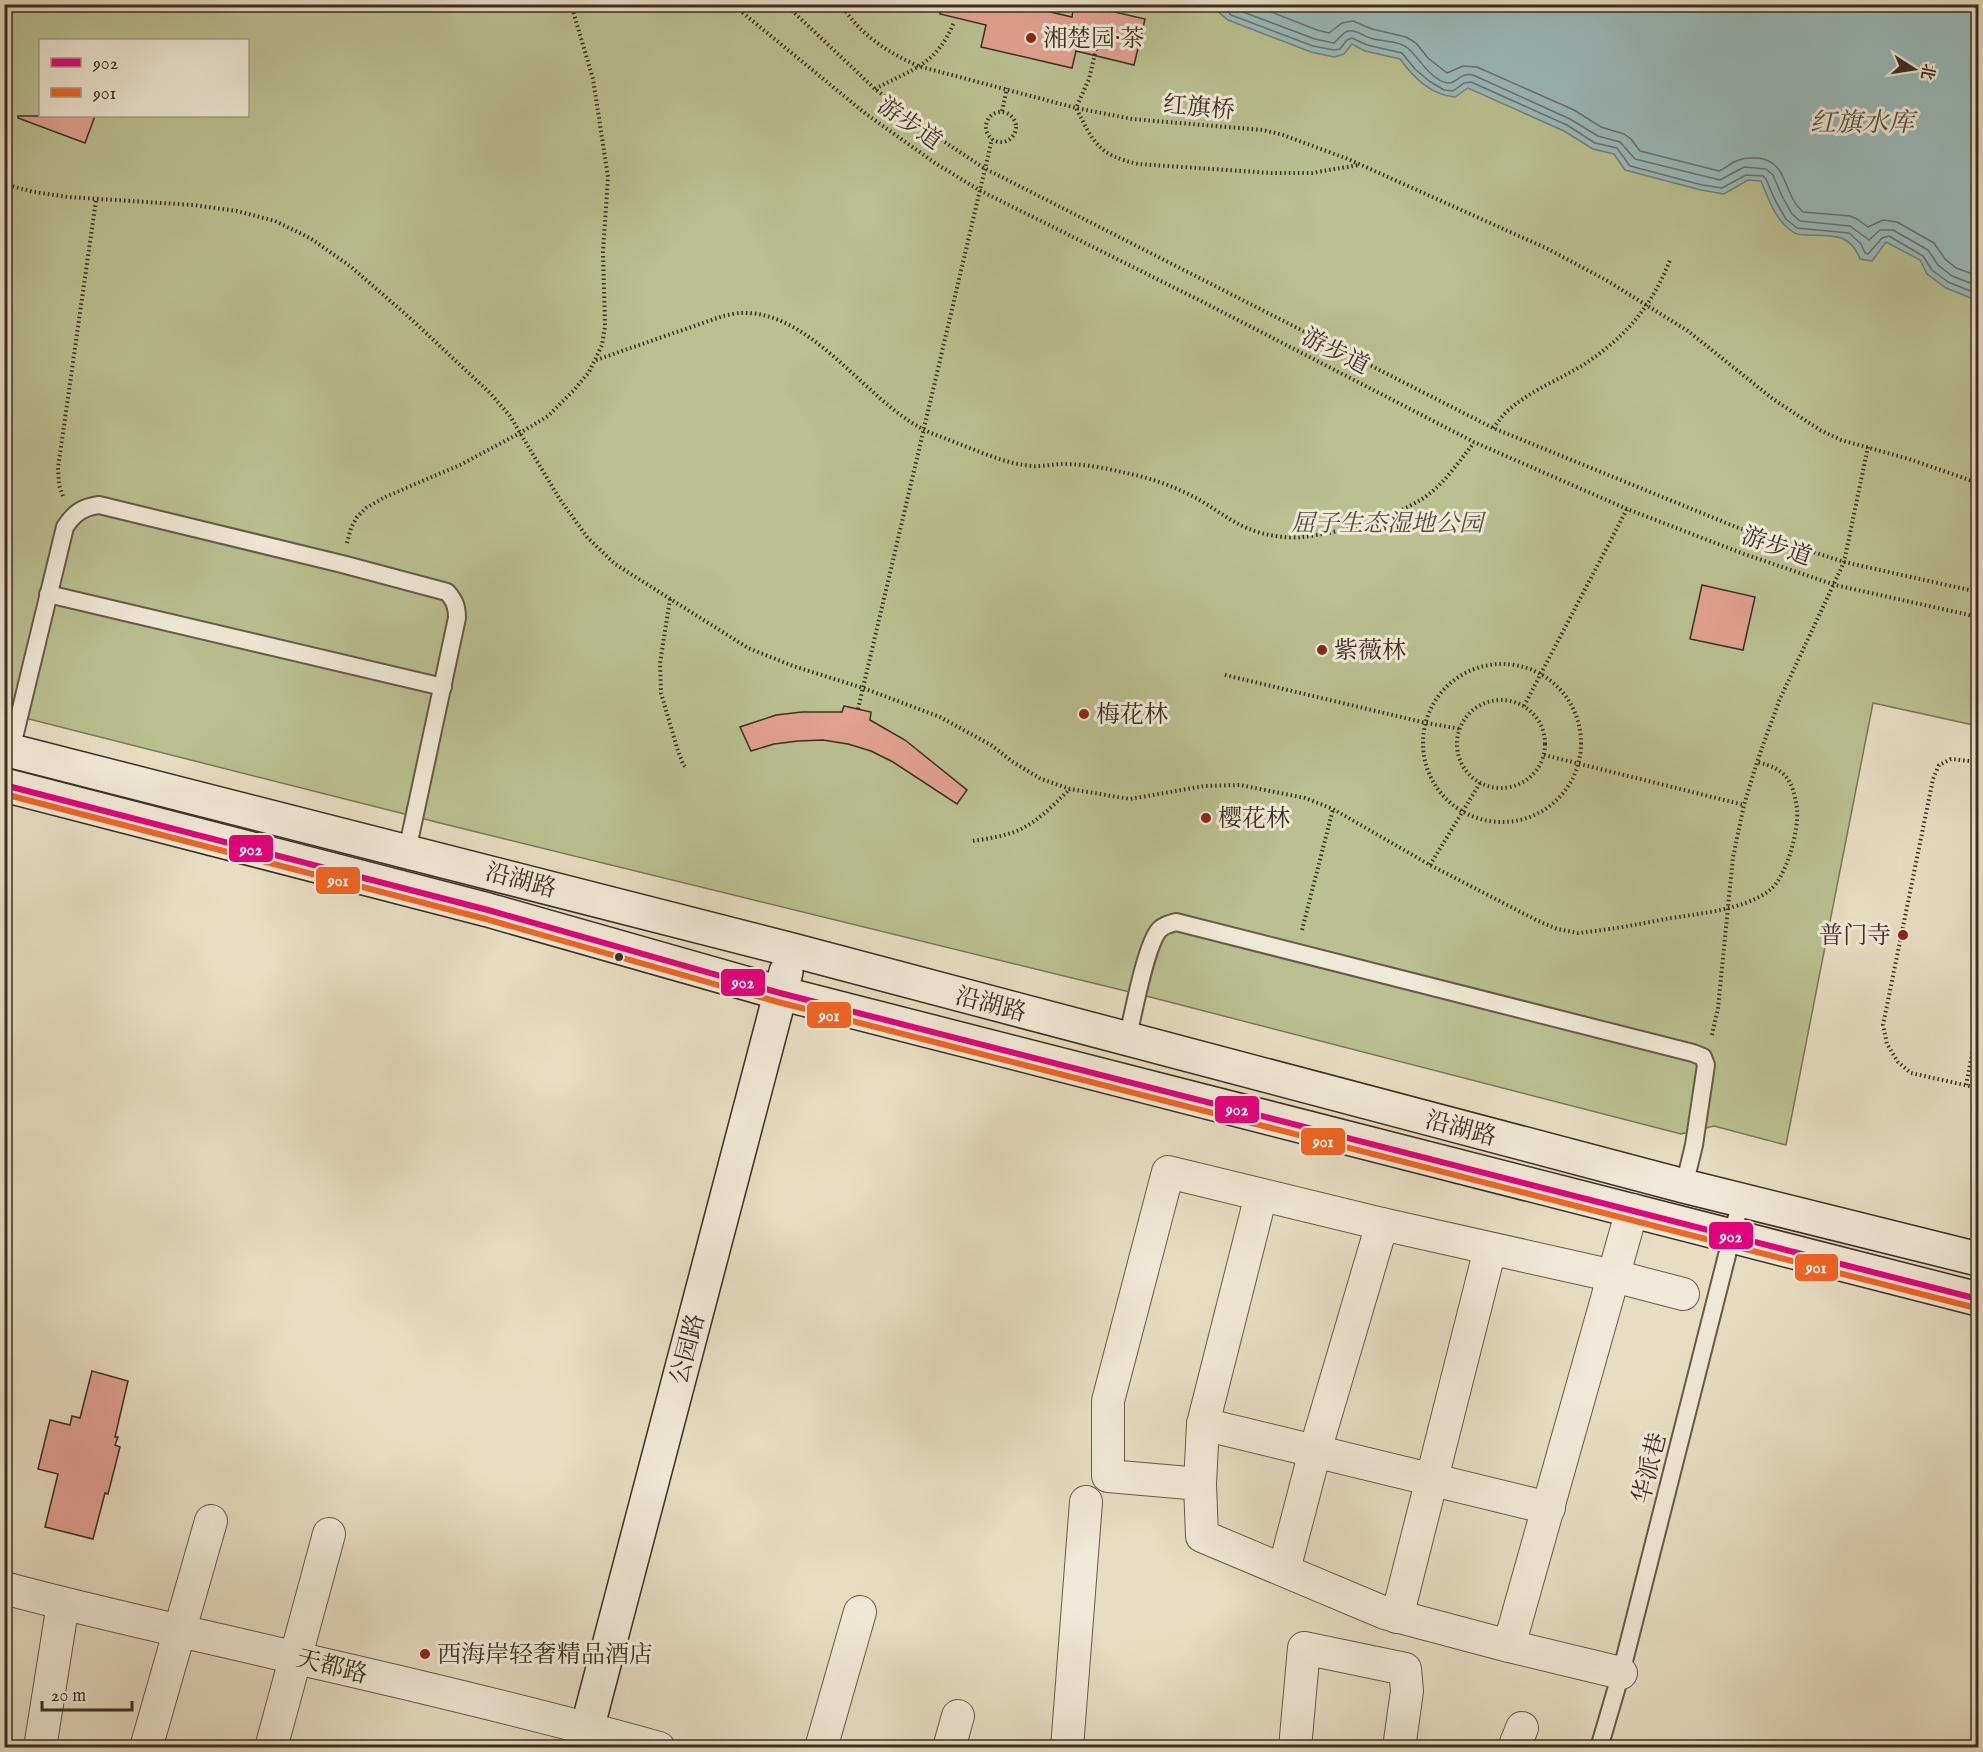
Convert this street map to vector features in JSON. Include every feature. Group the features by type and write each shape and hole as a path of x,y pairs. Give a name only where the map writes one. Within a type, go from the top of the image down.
{"main road":[{"name":"沿湖路","path":"8,749 792,950 1684,1186 1978,1259"},
{"name":"沿湖路","path":"4,785 488,910 780,993 1978,1299"},
{"name":"公园路","path":"584,1738 792,950"}],"street":[{"path":"1200,1484 1108,1476 1108,1401 1168,1172 1683,1294"},
{"path":"1261,1195 1203,1424 1200,1484 1202,1536 1397,1617 1621,1673"},
{"path":"1509,1646 1632,1210"},
{"path":"1284,1570 1315,1451 1382,1224"},
{"path":"1397,1617 1490,1249"},
{"path":"1203,1424 1549,1508"},
{"path":"1067,1748 1086,1502"},
{"path":"146,1748 211,1521"},
{"path":"271,1748 328,1534"},
{"name":"天都路","path":"4,1588 63,1604 295,1657 584,1738 659,1748"},
{"path":"40,1748 63,1604"},
{"path":"821,1748 860,1612"},
{"path":"1295,1748 1304,1648 1405,1669 1407,1691 1399,1748"},
{"path":"949,1748 958,1716"}],"lane":[{"path":"8,749 65,527 73,515 87,507 99,505 342,564 447,592 457,608 443,687 407,850"},
{"path":"48,594 443,687"},
{"path":"1127,1040 1148,954 1158,931 1166,924 1176,922 1693,1053 1702,1057 1706,1065 1694,1145 1684,1186"},
{"name":"华派巷","path":"1599,1748 1621,1673 1741,1200"}],"path":[{"path":"342,564 351,528 366,508 385,497 460,465 548,416 574,390 596,360 602,345 604,326 603,252 608,177 593,78 571,4"},
{"name":"游步道","path":"732,4 866,114 935,163 979,190 1205,303 1474,442 1627,509 1744,554 1835,585 1978,617"},
{"path":"784,4 875,89 934,135 984,168 1493,428 1736,527 1844,562 1978,592"},
{"name":"红旗桥","path":"842,4 848,15 877,44 918,66 1076,108 1132,118 1263,130 1283,135 1360,165 1548,249 1606,280 1688,332 1773,399 1820,430 1841,440 1978,483"},
{"path":"875,89 932,58 948,37 954,22"},
{"path":"1097,45 1089,79 1076,108 1088,133 1102,151 1116,159 1138,164 1292,173 1312,173 1360,165"},
{"path":"1002,111 1007,88"},
{"path":"1002,111 1008,113 1014,118 1015,133 1009,140 1001,142 992,139 987,132 986,123 989,117 1002,111"},
{"path":"858,709 992,139"},
{"path":"4,184 34,192 96,200 193,205 237,211 275,221 310,238 350,266 458,362 504,408 559,498 587,537 615,564 748,648 940,717 991,745 1041,779 1070,789 1130,800 1204,786 1240,785 1305,798 1333,809 1430,865 1536,920 1557,929 1578,933 1726,909 1764,894 1778,882 1787,865 1798,816 1794,795 1786,776 1772,765 1757,762"},
{"path":"73,515 64,502 59,485 58,468 96,200"},
{"path":"1493,428 1511,407 1584,364 1620,337 1647,305 1670,260"},
{"path":"596,360 723,316 742,313 765,316 806,334 902,417 923,429 987,455 1032,466 1065,464 1127,473 1163,483 1198,500 1228,520 1252,530 1276,536 1300,537 1358,525 1389,515 1423,498 1444,481 1474,442"},
{"path":"1706,1065 1718,1008 1726,909 1733,857 1744,805 1779,701 1844,562 1868,447"},
{"path":"1524,706 1627,509"},
{"path":"670,599 660,663 661,693 678,752 687,769"},
{"path":"1501,663 1522,666 1541,674 1555,684 1566,697 1575,712 1580,729 1581,747 1578,764 1571,780 1561,795 1548,807 1532,816 1515,821 1497,822 1463,811 1446,799 1434,783 1426,764 1423,743 1426,723 1434,704 1446,687 1462,674 1481,666 1501,663"},
{"path":"1225,675 1426,723 1461,729"},
{"path":"1497,700 1511,701 1524,706 1542,727 1545,741 1544,755 1539,768 1519,785 1493,788 1480,783 1469,775 1458,750 1458,735 1463,723 1472,711 1483,704 1497,700"},
{"path":"1544,755 1744,805"},
{"path":"1978,762 1951,759 1939,765 1933,779 1883,1025 1887,1044 1898,1062 1911,1073 1978,1088"},
{"path":"1430,865 1480,783"},
{"path":"973,842 1024,828 1070,789"},
{"path":"1296,953 1333,809"},
{"path":"1966,1085 1978,1026"}],"green space":[{"name":"屈子生态湿地公园","path":"5,5 1978,5 1978,726 1873,703 1786,1145 1714,1126 1681,1134 1150,997 440,823 5,713"}],"water":[{"name":"红旗水库","path":"1210,5 1978,5 1978,301 1946,288 1927,274 1920,260 1886,242 1872,261 1860,259 1851,244 1839,237 1795,233 1777,216 1761,181 1748,180 1724,194 1625,170 1614,154 1593,149 1564,131 1468,88 1455,97 1438,93 1417,79 1400,59 1365,51 1352,44 1344,54 1334,57 1311,52 1228,20"}],"building":[{"name":"湘楚园·茶","path":"941,4 1016,4 1072,17 1074,4 1080,4 1145,19 1134,65 1076,51 1072,68 981,47 986,25 940,14"},
{"path":"18,116 95,117 85,143 18,118"},
{"path":"1702,585 1755,597 1743,650 1690,639"},
{"path":"844,706 871,712 870,720 905,740 967,790 957,804 893,762 871,751 823,740 774,744 751,751 740,727 776,715 802,712 842,712"},
{"path":"92,1371 128,1381 115,1437 118,1437 115,1445 120,1447 93,1539 45,1527 58,1474 38,1469 50,1420 70,1425 72,1416 80,1418"}],"transit line":[{"name":"902","path":"4,785 488,910 780,993 1978,1299"},
{"name":"901","path":"4,794 486,919 778,1002 1976,1308"}],"place":[{"name":"湘楚园·茶","path":"1031,38"},
{"name":"紫薇林","path":"1322,650"},
{"name":"梅花林","path":"1084,714"},
{"name":"樱花林","path":"1206,818"},
{"name":"普门寺","path":"1903,935"},
{"name":"西海岸轻奢精品酒店","path":"425,1654"}]}
